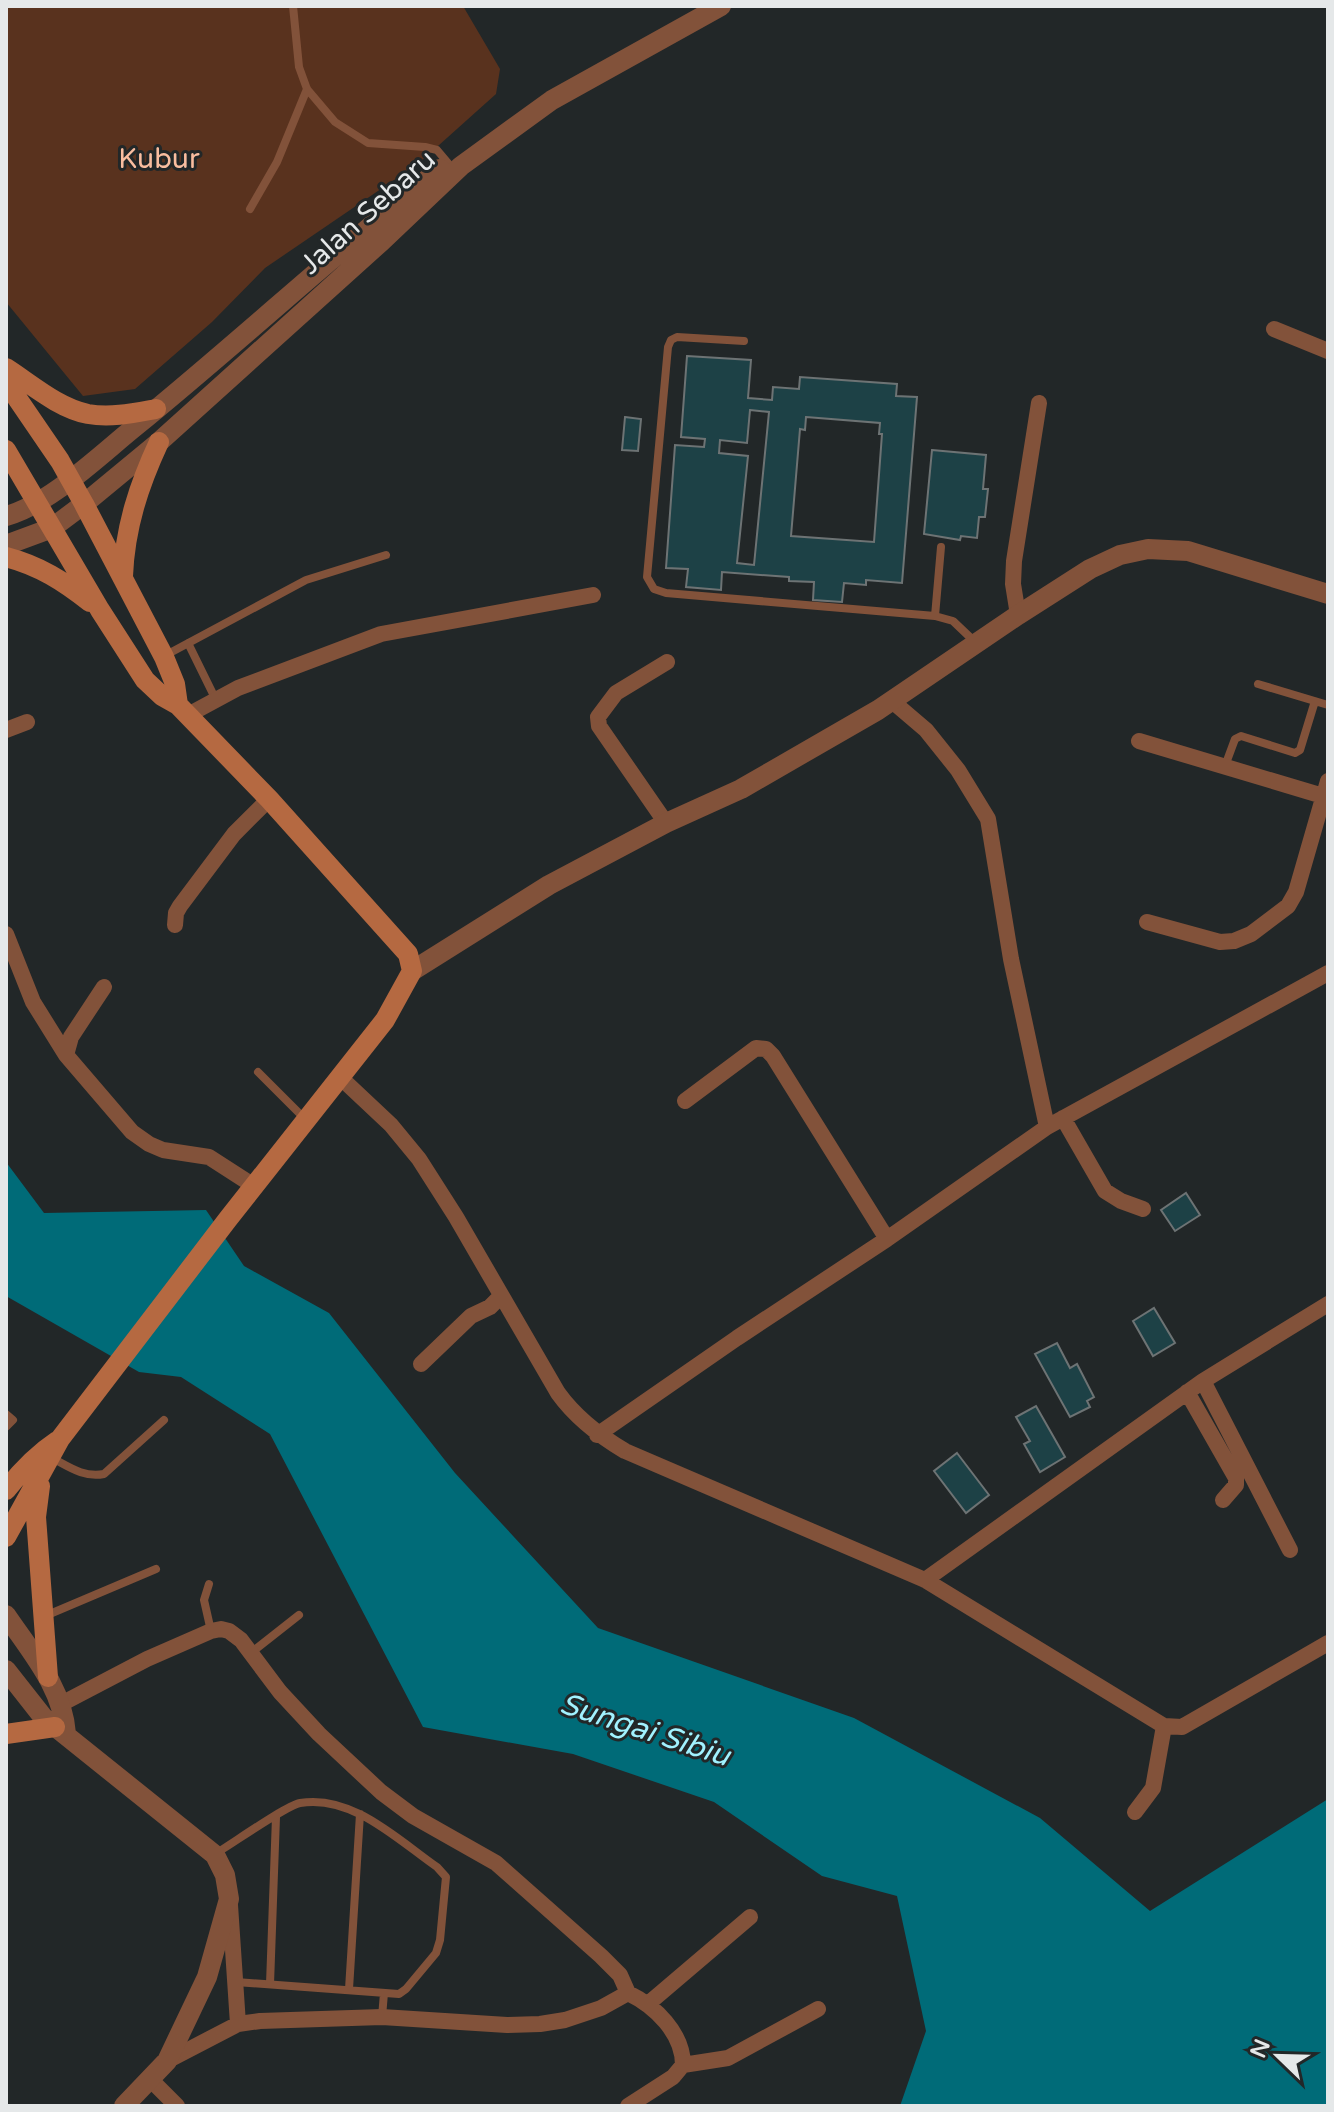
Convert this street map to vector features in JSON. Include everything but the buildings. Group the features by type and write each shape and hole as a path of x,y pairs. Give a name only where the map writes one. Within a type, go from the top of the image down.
{"main road":[{"path":"6,368 59,402 86,414 116,416 156,409"},
{"path":"6,382 70,478 164,657 183,710"},
{"path":"123,579 131,514 143,476 159,442"},
{"path":"6,450 145,680 183,710 269,799 408,954 412,971 385,1020 341,1078 113,1369 36,1463 6,1490"},
{"path":"6,557 30,563 59,577 100,610"},
{"path":"6,1537 36,1463"},
{"path":"36,1463 36,1517 48,1677"},
{"path":"6,1734 60,1730"}],"street":[{"name":"Jalan Sebaru","path":"6,516 38,503 70,478 247,335 369,226 543,90 696,6"},
{"name":"Jalan Sebaru","path":"6,545 52,528 159,442 461,166 552,100 721,6"},
{"path":"1274,329 1328,351"},
{"path":"1018,615 1013,584 1014,561 1039,403"},
{"path":"412,971 549,885 666,823 741,789 892,701 1018,615 1090,569 1120,555 1148,549 1188,551 1328,594"},
{"path":"183,710 397,630 593,595"},
{"path":"666,823 599,726 598,717 616,693 667,662"},
{"path":"892,701 920,724 942,750 988,819 1011,959 1047,1127"},
{"path":"6,730 27,722"},
{"path":"1139,741 1224,767 1326,788 1296,892 1288,906 1251,934 1234,941 1220,942 1147,922"},
{"path":"175,925 180,906 234,834 269,799"},
{"path":"6,934 33,1002 66,1055 132,1132 149,1144 175,1153 209,1157 254,1186"},
{"path":"597,1435 1047,1127 1328,973"},
{"path":"66,1055 71,1037 104,987"},
{"path":"685,1101 756,1048 766,1049 887,1239"},
{"path":"341,1078 391,1125 419,1159 558,1393 571,1411 597,1435 666,1470 925,1580 1164,1726 1182,1727 1328,1643"},
{"path":"1063,1118 1105,1191 1143,1209"},
{"path":"421,1364 471,1316 490,1307 501,1296"},
{"path":"925,1580 1203,1381 1326,1309"},
{"path":"1203,1381 1290,1550"},
{"path":"1187,1392 1236,1478 1236,1485 1223,1500"},
{"path":"6,1615 48,1677 61,1704 60,1730"},
{"path":"61,1704 147,1659 211,1631 229,1631 252,1652 280,1692 319,1734 381,1792 413,1816 496,1863 601,1956 620,1975 628,1993 649,2003 659,2014 683,2051 683,2065 649,2100 628,2106"},
{"path":"6,1670 43,1717 215,1855 225,1875 229,1899 238,2024"},
{"path":"1135,1812 1153,1788 1164,1726"},
{"path":"127,2105 167,2061 207,1977 229,1899"},
{"path":"649,2003 750,1917"},
{"path":"167,2061 238,2024 382,2017 507,2025 540,2024 565,2020 601,2008 628,1993"},
{"path":"683,2065 728,2058 818,2009"},
{"path":"151,2080 177,2106"}],"lane":[{"path":"293,6 299,67 307,89 335,122 368,143 425,147 437,150 448,163"},
{"path":"250,209 277,162 307,89"},
{"path":"744,341 677,337 671,340 668,347 647,577 654,589 666,593 935,616 953,621 975,643"},
{"path":"935,616 941,547"},
{"path":"164,657 306,580 386,555"},
{"path":"188,643 215,698"},
{"path":"1258,684 1328,705"},
{"path":"1224,767 1235,739 1241,736 1295,753 1300,750 1315,701"},
{"path":"258,1072 306,1120"},
{"path":"6,1414 13,1420 6,1427"},
{"path":"36,1463 93,1476 104,1474 164,1420"},
{"path":"44,1616 156,1569"},
{"path":"209,1584 204,1600 211,1631"},
{"path":"252,1652 299,1615"},
{"path":"215,1855 300,1803 340,1806 360,1814 437,1867 446,1877 436,1953 399,1994 236,1982"},
{"path":"349,1989 360,1814"},
{"path":"270,1984 276,1817"},
{"path":"382,2017 384,1993"}],"green space":[{"name":"Kubur","path":"6,6 463,6 500,69 496,94 419,163 265,268 212,322 135,389 83,396 6,302"}],"water":[{"name":"Sungai Sibiu","path":"6,1162 44,1213 206,1210 244,1266 329,1313 455,1473 598,1628 854,1718 1040,1818 1150,1911 1328,1799 1328,2106 900,2106 926,2031 897,1896 822,1876 714,1802 573,1754 423,1727 270,1434 181,1377 139,1372 6,1296"}]}
